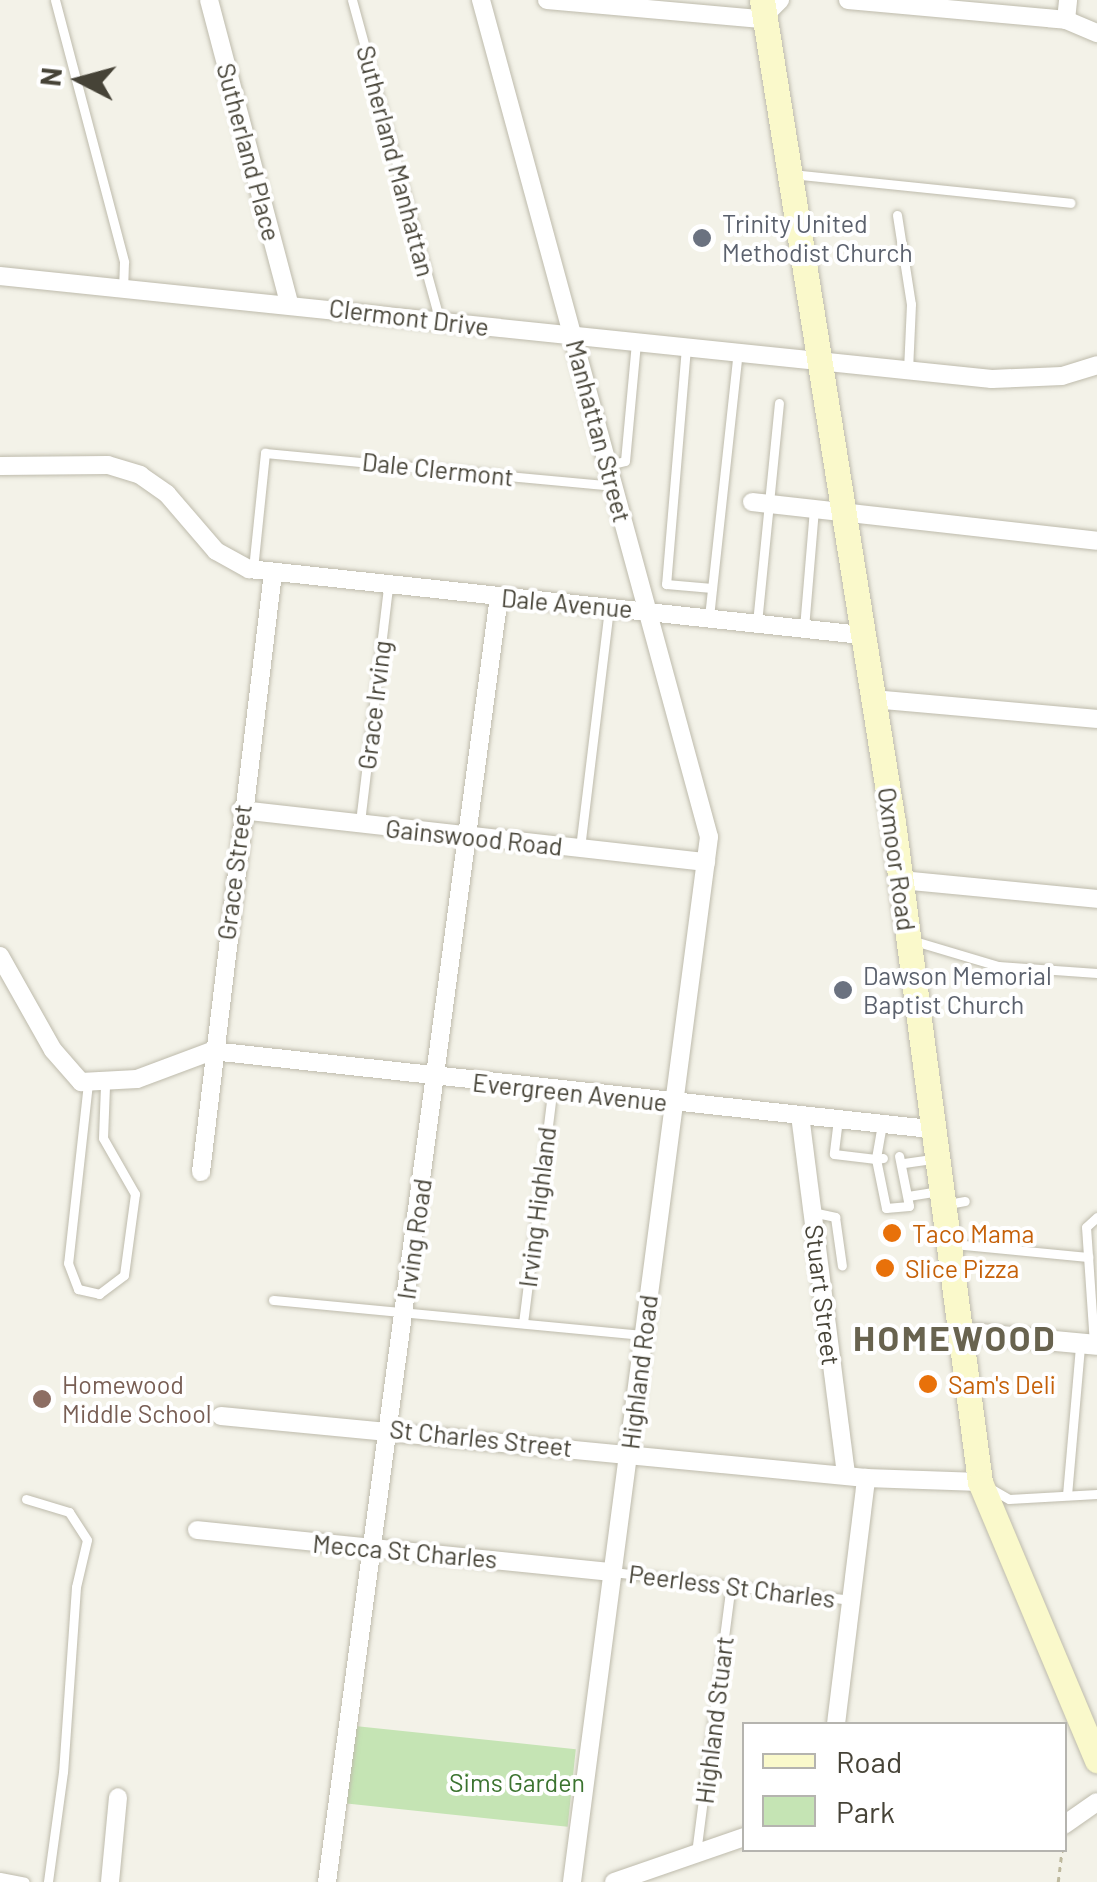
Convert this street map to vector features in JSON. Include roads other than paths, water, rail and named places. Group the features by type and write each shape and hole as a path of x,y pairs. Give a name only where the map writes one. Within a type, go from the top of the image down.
{"main road":[{"name":"Oxmoor Road","path":"762,10 817,360 827,510 862,635 901,880 934,1159 948,1200 946,1243 980,1482 1097,1760"}],"street":[{"name":"Sutherland Place","path":"209,0 289,303"},
{"name":"Manhattan Street","path":"481,0 710,837 706,862"},
{"path":"547,0 762,10 780,0"},
{"path":"848,0 926,4 1066,20 1097,33"},
{"path":"1066,20 1068,0"},
{"name":"Clermont Drive","path":"0,276 992,378 1062,376 1097,366"},
{"name":"Dale Avenue","path":"0,466 108,466 140,474 167,494 216,552 252,569 862,635"},
{"path":"761,503 1097,541"},
{"name":"Grace Street","path":"201,1172 212,1051 273,573"},
{"name":"Irving Road","path":"327,1882 438,1077 499,596"},
{"path":"873,699 1097,719"},
{"name":"Gainswood Road","path":"241,810 706,862"},
{"name":"Highland Road","path":"572,1882 706,862"},
{"path":"901,880 1097,899"},
{"path":"0,956 66,1070 96,1084 168,1070 212,1051"},
{"name":"Evergreen Avenue","path":"212,1051 552,1092 930,1129"},
{"name":"Stuart Street","path":"800,1115 846,1475"},
{"path":"958,1332 1090,1344"},
{"name":"St Charles Street","path":"221,1416 388,1429 866,1478 980,1482"},
{"path":"836,1722 866,1478"},
{"name":"Mecca St Charles","path":"197,1530 614,1572"},
{"path":"110,1882 118,1797"},
{"path":"1067,1823 1097,1802"},
{"path":"614,1882 742,1838"}],"lane":[{"path":"55,0 124,262 122,288"},
{"name":"Sutherland Manhattan","path":"352,0 440,321"},
{"path":"788,174 828,173 1071,203"},
{"path":"897,215 911,304 908,370"},
{"path":"606,466 625,462 636,342"},
{"path":"686,347 666,584 712,588"},
{"path":"709,617 738,352"},
{"path":"757,623 761,503 779,403"},
{"name":"Dale Clermont","path":"252,569 265,452 612,486"},
{"path":"804,628 827,510"},
{"name":"Grace Irving","path":"360,825 388,586"},
{"path":"580,848 609,610"},
{"path":"908,940 998,966 1097,973"},
{"path":"96,1084 103,1138 135,1194 124,1275 99,1294 78,1288 68,1264 96,1084"},
{"name":"Irving Highland","path":"522,1322 552,1092"},
{"path":"838,1119 834,1154 879,1158"},
{"path":"882,1124 879,1158 886,1208 909,1206 901,1159 934,1159"},
{"path":"906,1190 948,1200"},
{"path":"812,1212 835,1218 842,1266"},
{"path":"1067,1495 1090,1344 1086,1228 1097,1216"},
{"path":"946,1243 1088,1257"},
{"path":"272,1300 644,1335"},
{"path":"980,1482 1009,1499 1097,1494"},
{"path":"26,1500 78,1518 88,1554 76,1586 63,1772 48,1882"},
{"name":"Peerless St Charles","path":"614,1572 852,1600"},
{"name":"Highland Stuart","path":"696,1856 731,1583"},
{"path":"0,1878 25,1882"}],"place":[{"name":"Trinity United Methodist Church","path":"702,238"},
{"name":"Dawson Memorial Baptist Church","path":"843,990"},
{"name":"Taco Mama","path":"892,1233"},
{"name":"Slice Pizza","path":"885,1268"},
{"name":"Sam's Deli","path":"928,1384"},
{"name":"Homewood Middle School","path":"42,1399"}],"district":[{"name":"HOMEWOOD","path":"955,1337"}],"park label":[{"name":"Sims Garden","path":"517,1782"}]}
